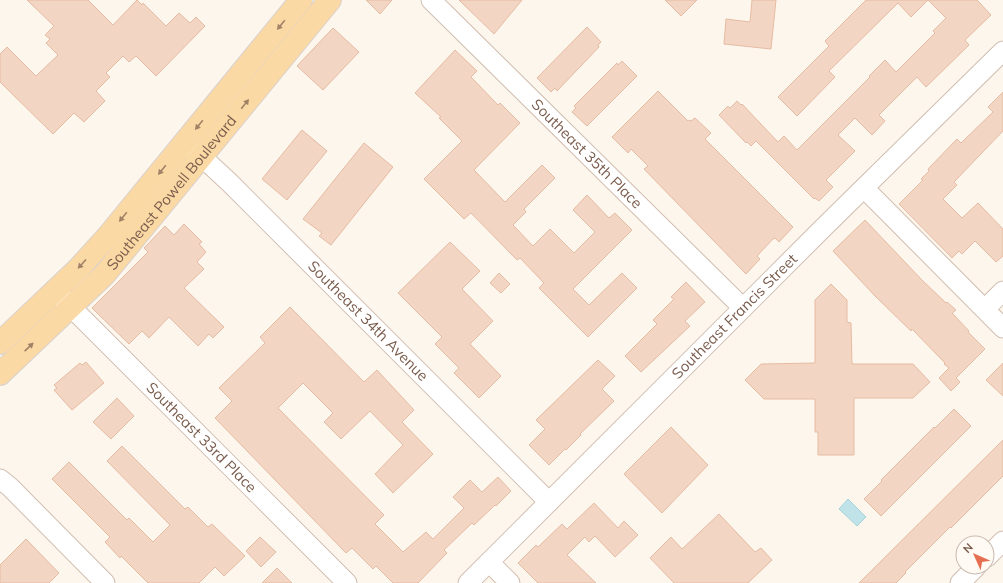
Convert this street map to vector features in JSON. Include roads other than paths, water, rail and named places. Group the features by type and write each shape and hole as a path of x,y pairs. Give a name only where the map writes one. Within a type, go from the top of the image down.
{"main road":[{"name":"Southeast Powell Boulevard","path":"0,343 78,269 108,236 301,0"},
{"name":"Southeast Powell Boulevard","path":"0,374 105,274 330,0"}],"street":[{"name":"Southeast 35th Place","path":"431,0 743,308"},
{"name":"Southeast Francis Street","path":"468,583 1003,51"},
{"name":"Southeast 34th Avenue","path":"184,143 202,157 549,502"},
{"path":"864,188 1003,328"},
{"name":"Southeast 33rd Place","path":"55,291 70,308 347,583"},
{"path":"985,309 1003,291"},
{"path":"0,479 10,487 105,583"},
{"path":"995,549 1003,541"},
{"path":"489,562 510,583"},
{"path":"960,583 968,575"}],"water":[{"path":"848,499 866,517 857,526 839,509"}]}
